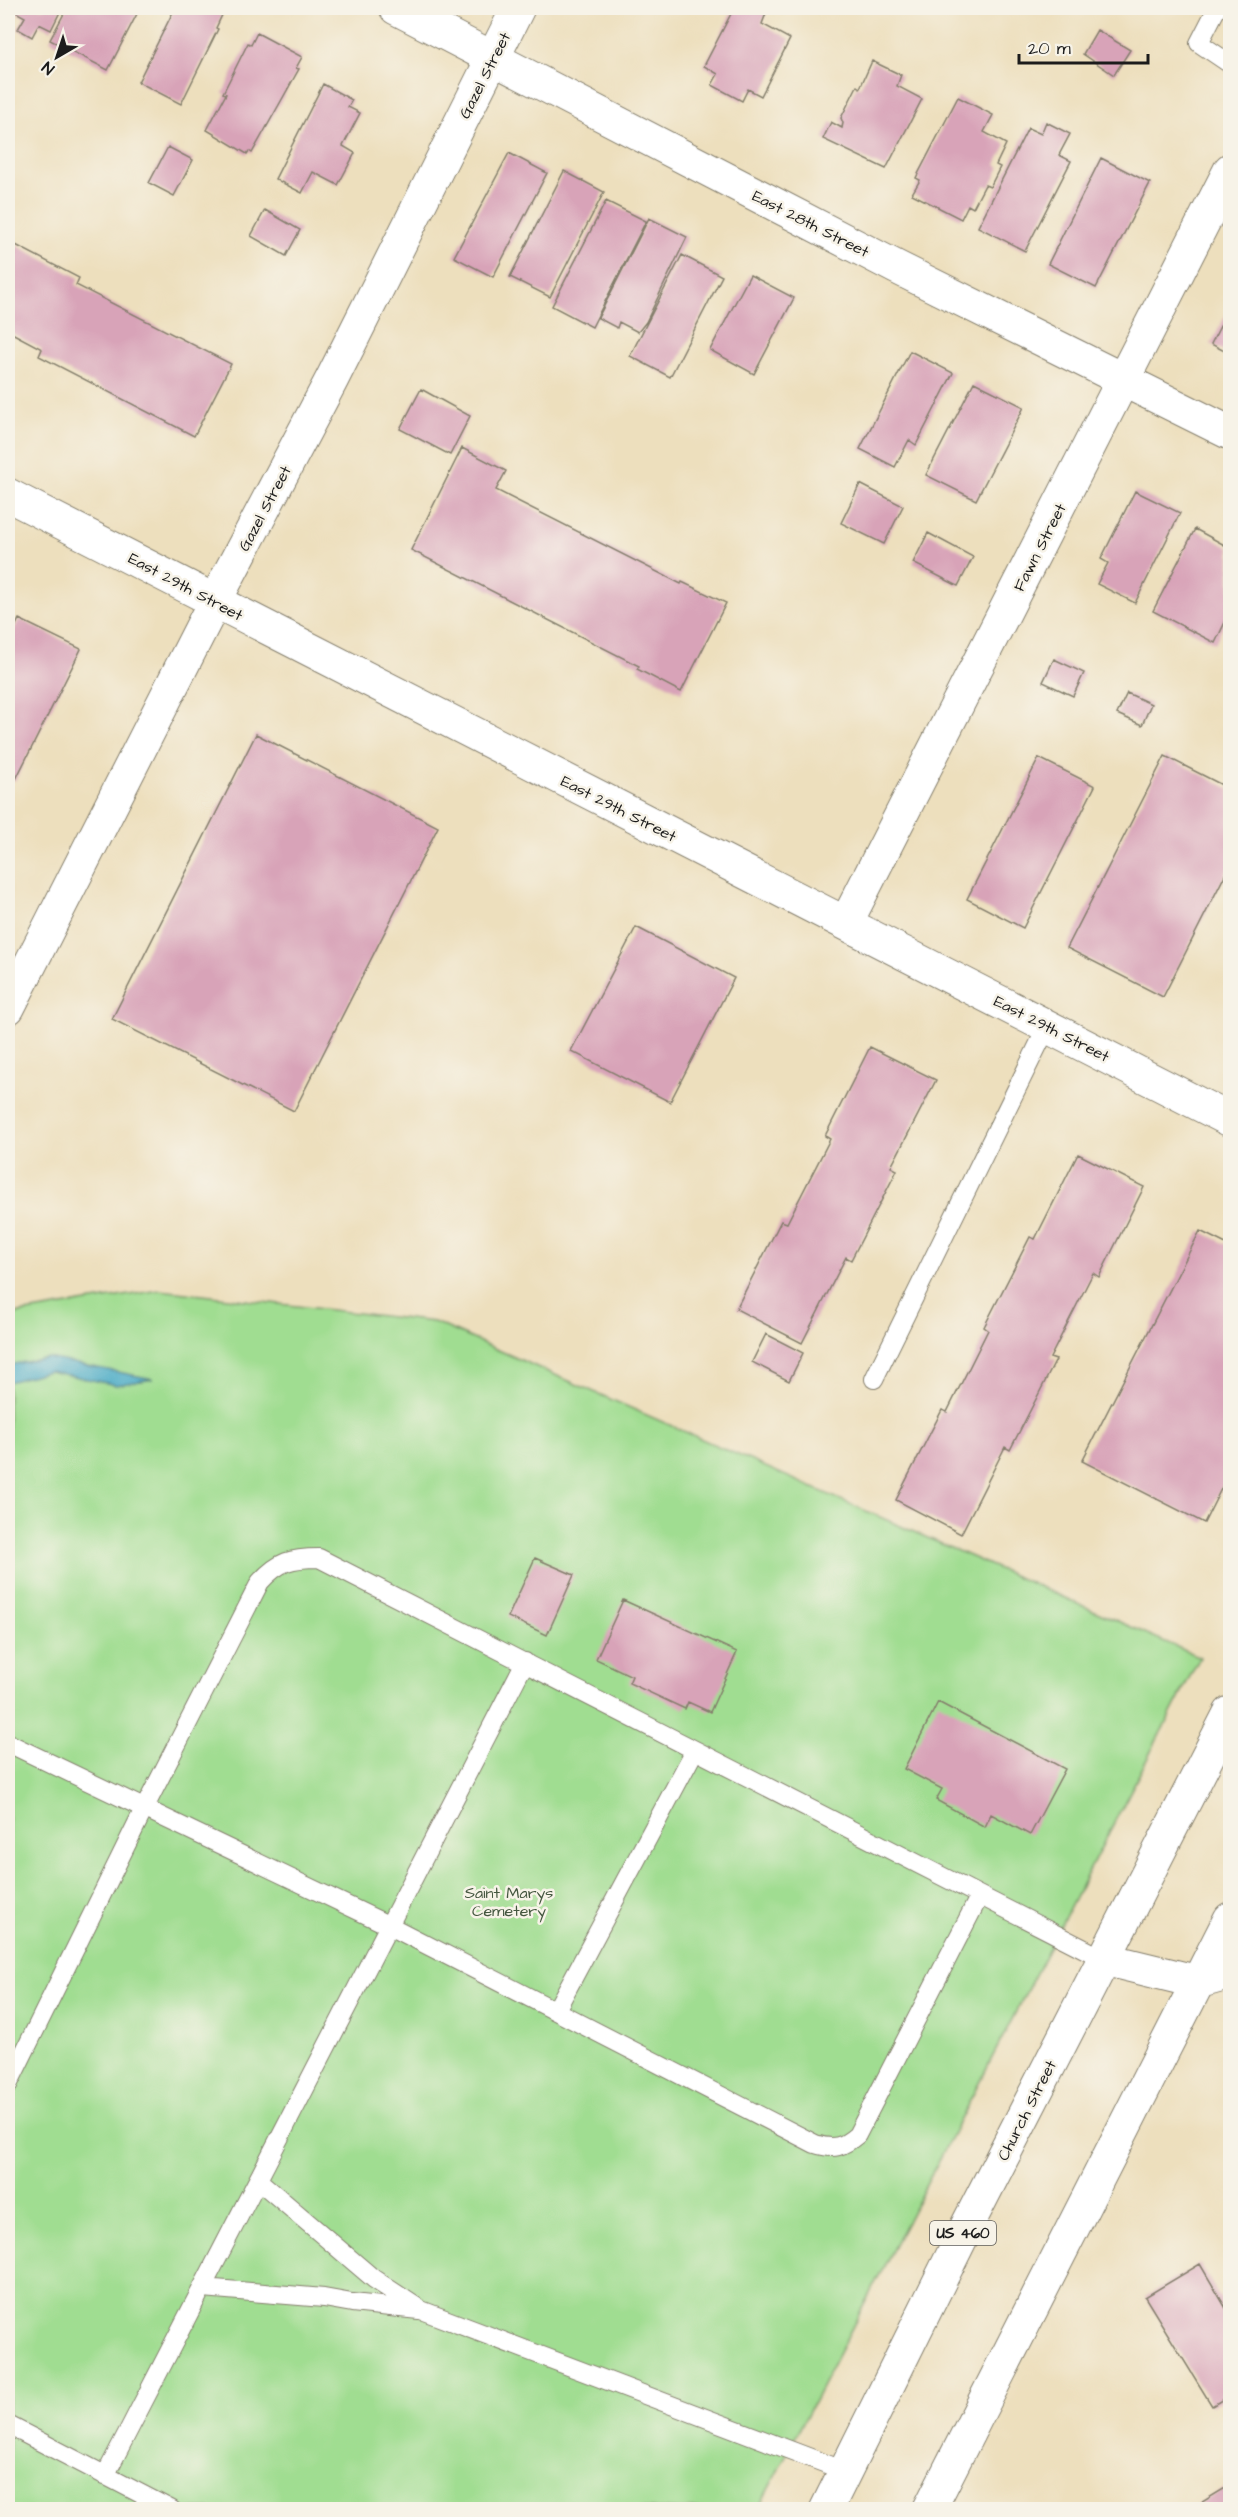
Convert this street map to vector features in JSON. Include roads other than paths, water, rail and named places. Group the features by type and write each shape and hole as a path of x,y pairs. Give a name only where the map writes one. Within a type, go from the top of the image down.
{"street":[{"name":"East 28th Street","path":"396,8 896,267 1230,433"},
{"name":"Gazel Street","path":"8,1008 215,601 332,379 518,8"},
{"name":"Fawn Street","path":"846,923 1230,170"},
{"name":"East 29th Street","path":"8,495 846,923 1048,1025 1228,1112"},
{"name":"Church Street","path":"826,2510 968,2224 1230,1713"},
{"path":"929,2510 1230,1919"},
{"path":"1104,1959 1198,1982 1230,1973"}],"lane":[{"path":"1216,8 1199,43 1230,64"},
{"path":"874,1379 1048,1025"},
{"path":"8,2085 144,1809 260,1582 273,1568 295,1558 319,1558 1104,1959"},
{"path":"105,2476 525,1662"},
{"path":"8,1743 388,1925 828,2149 843,2146 857,2135 979,1897"},
{"path":"556,2010 695,1750"},
{"path":"258,2180 374,2279 421,2310 845,2471"},
{"path":"203,2288 324,2298 421,2310"},
{"path":"8,2425 172,2510"}],"water":[{"path":"48,1358 153,1379 116,1385 49,1371 8,1382 8,1365"}],"park label":[{"name":"Saint Marys Cemetery","path":"509,1901"}]}
